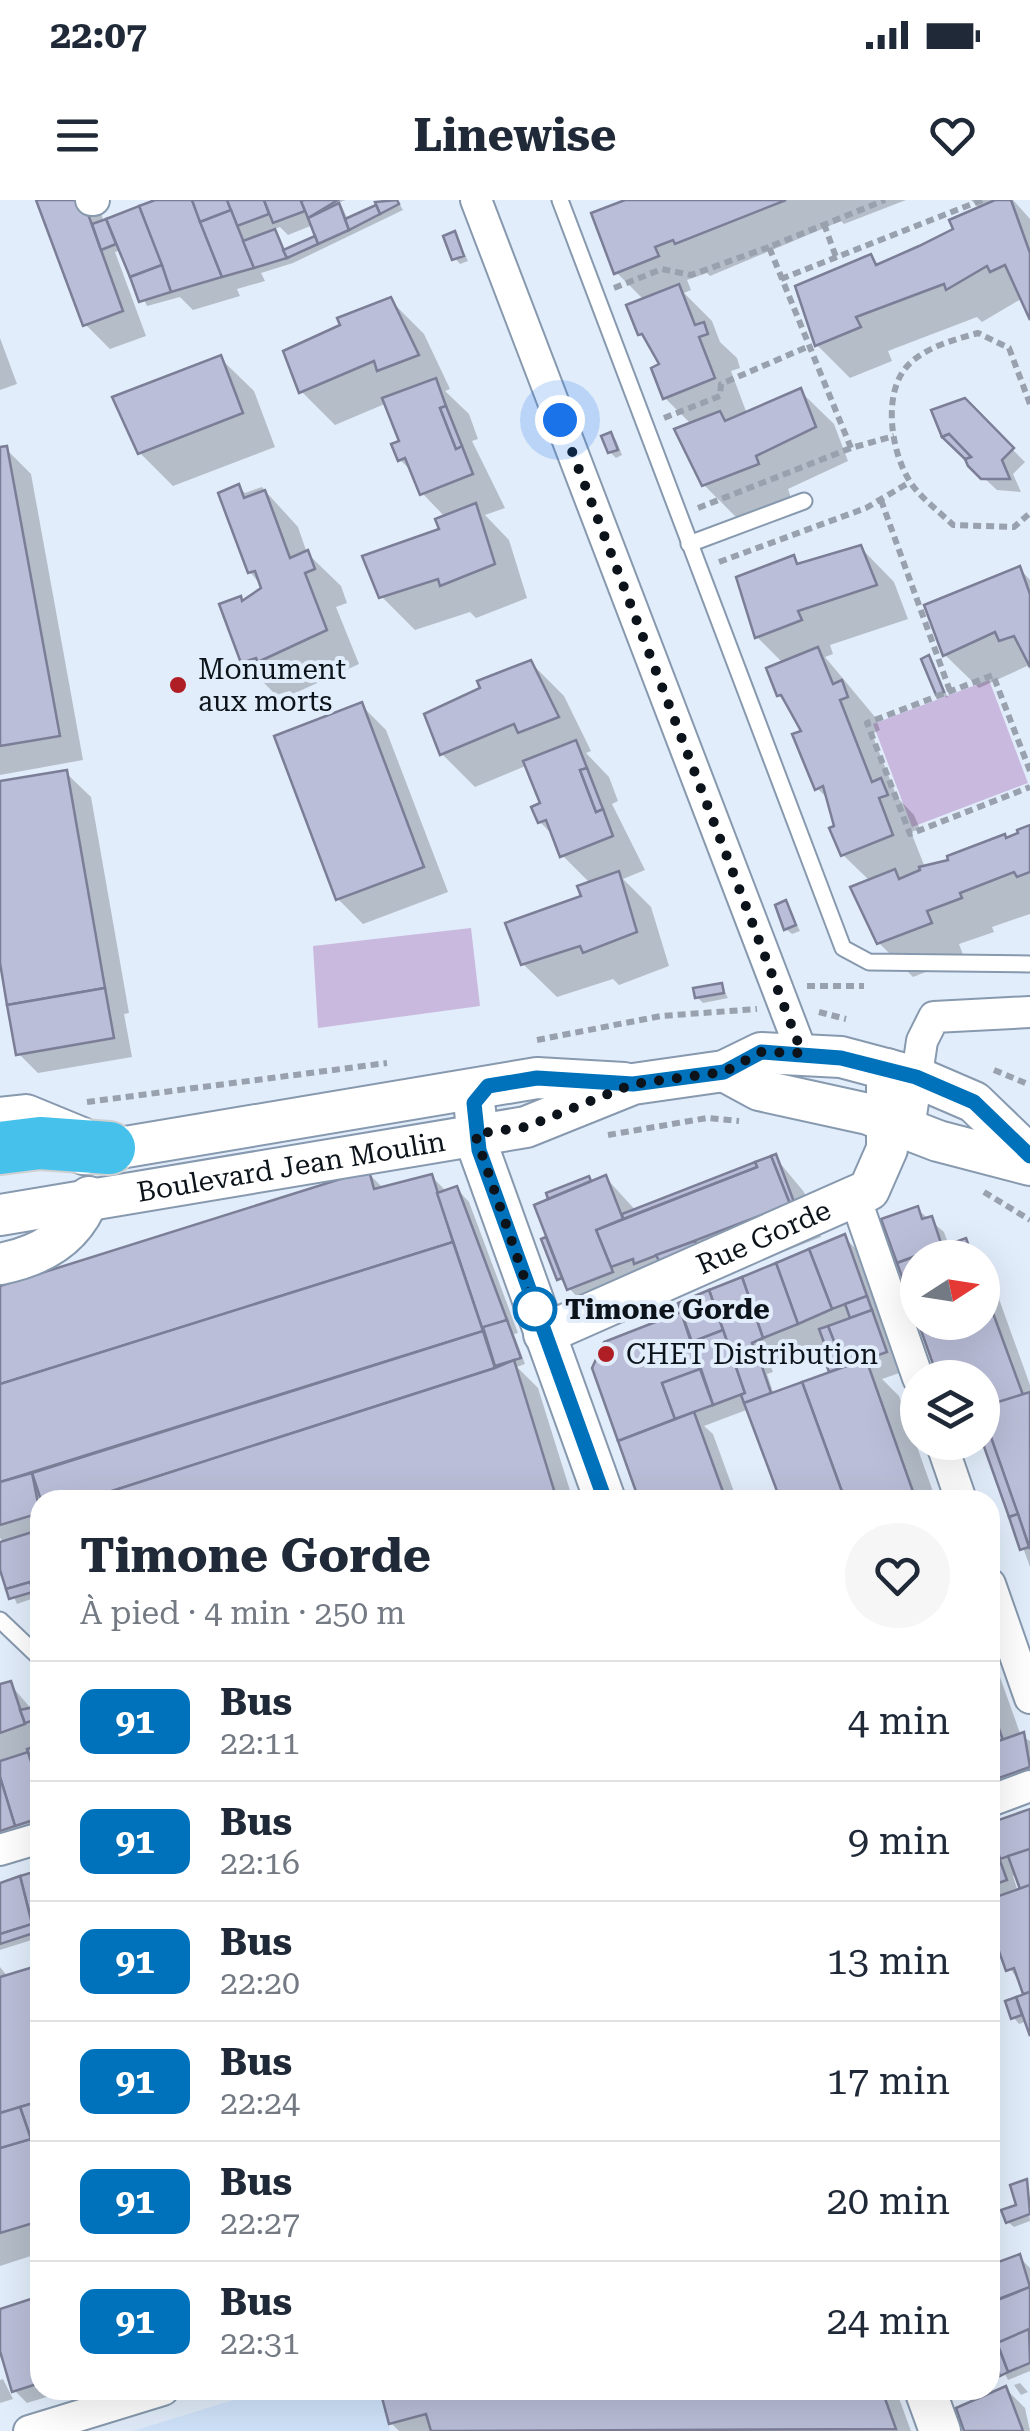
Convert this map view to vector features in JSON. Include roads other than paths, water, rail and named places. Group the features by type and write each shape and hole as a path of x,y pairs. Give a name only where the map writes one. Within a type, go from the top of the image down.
{"highway":[{"path":"0,1148 40,1143 109,1148"}],"main road":[{"name":"Boulevard Jean Moulin","path":"0,1172 109,1148 537,1078 633,1084 724,1072 761,1052 802,1053 902,1073 974,1102 1030,1156"},
{"path":"724,1072 759,1090 1030,1165"},
{"name":"Rue Gorde","path":"544,1334 869,1190 898,1126 902,1073"},
{"name":"Boulevard Jean Moulin","path":"0,1214 526,1127 633,1084"},
{"path":"488,1086 474,1103 475,1134 601,1490"},
{"path":"0,1118 26,1115 109,1148"},
{"path":"0,1264 58,1243 81,1218 89,1197"},
{"path":"929,2400 940,2431"}],"street":[{"path":"476,200 802,1053"},
{"path":"902,1073 934,1017 1030,1012"},
{"path":"855,1197 912,1360"},
{"path":"947,1460 958,1490"},
{"path":"1000,1612 1030,1698"},
{"path":"1000,1797 1030,1786"},
{"path":"0,1850 30,1841"},
{"path":"29,2431 130,2400"}],"lane":[{"path":"560,200 843,948 868,962 1030,964"},
{"path":"689,544 804,501"},
{"path":"0,1620 30,1648"}],"place":[{"name":"Monument aux morts","path":"178,685"},
{"name":"Timone Gorde","path":"535,1309"},
{"name":"CHET Distribution","path":"606,1354"}]}
